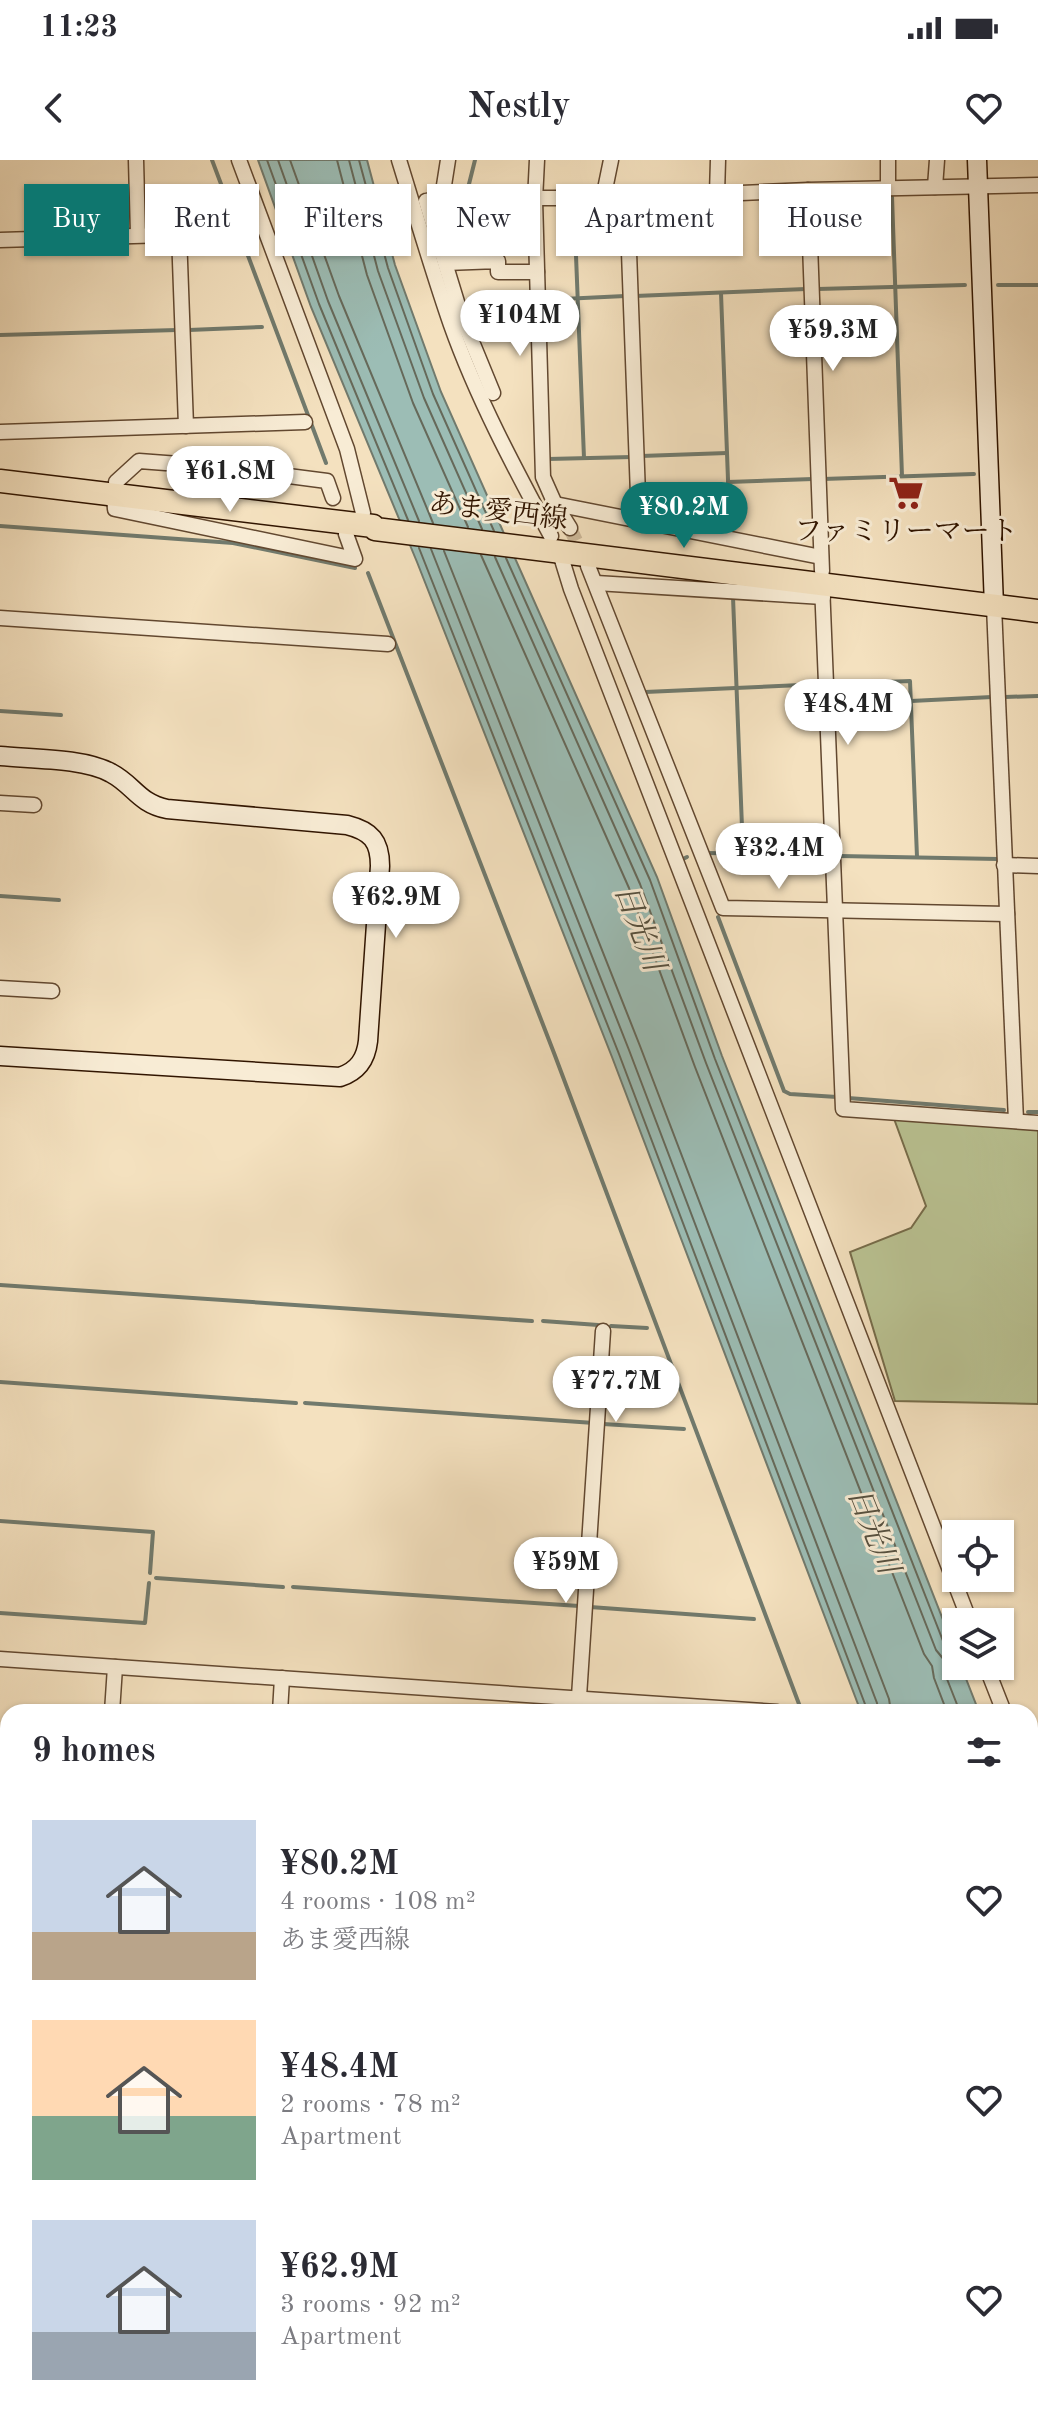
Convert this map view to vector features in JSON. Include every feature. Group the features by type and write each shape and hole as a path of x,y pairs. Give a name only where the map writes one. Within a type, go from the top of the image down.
{"main road":[{"name":"あま愛西線","path":"0,467 115,489 373,526 371,519 552,540 994,598 1038,611"},
{"name":"あま愛西線","path":"0,481 115,489"},
{"name":"あま愛西線","path":"994,598 1038,596"}],"street":[{"path":"136,160 138,235"},
{"path":"239,160 371,519"},
{"path":"399,160 451,325 509,459 552,540 965,1608"},
{"path":"444,184 448,160"},
{"path":"536,184 537,160"},
{"path":"606,184 611,160"},
{"path":"717,184 718,160"},
{"path":"888,160 888,184"},
{"path":"935,187 937,160"},
{"path":"977,160 1016,1121"},
{"path":"891,188 1038,185"},
{"path":"0,240 145,235"},
{"path":"180,256 186,426"},
{"path":"444,256 461,315 493,393"},
{"path":"537,256 543,477 555,504 552,540"},
{"path":"629,256 639,522"},
{"path":"810,256 843,1109 1038,1123"},
{"path":"446,263 498,261 498,272 537,272"},
{"path":"0,432 305,422"},
{"path":"333,498 327,481 139,461 115,489 115,509 355,559 346,534"},
{"path":"555,504 639,522 822,577"},
{"path":"588,566 723,908 1007,914"},
{"path":"596,583 822,577"},
{"path":"0,618 388,644"},
{"path":"0,756 98,768 112,773 145,802 167,809 361,828 372,835 377,844 380,866 368,1041 360,1064 352,1073 340,1077 0,1056"},
{"path":"0,803 34,805"},
{"path":"1004,865 1038,866"},
{"path":"0,988 52,991"},
{"path":"578,1704 603,1331"},
{"path":"0,1659 282,1678 567,1704"},
{"path":"113,1704 115,1667"},
{"path":"280,1704 282,1678"},
{"path":"991,1680 1001,1704"}],"green space":[{"path":"893,1116 1038,1130 1038,1404 895,1401 850,1252 911,1228 926,1206"}],"water":[{"path":"258,160 367,160 373,184 275,184 275,207"},
{"name":"日光川","path":"293,256 393,256 441,392 657,877 722,1056 942,1617 942,1680 966,1680 976,1704 858,1704 612,1057"}],"waterway":[{"path":"212,160 326,463"},
{"path":"469,184 475,160"},
{"path":"892,197 902,476"},
{"path":"576,256 584,458"},
{"path":"818,289 965,285"},
{"path":"998,285 1038,285"},
{"path":"635,296 806,289"},
{"path":"721,293 730,533"},
{"path":"542,300 625,296"},
{"path":"189,330 262,327"},
{"path":"0,335 177,330"},
{"path":"641,456 727,453"},
{"path":"548,459 632,457"},
{"path":"823,479 974,474"},
{"path":"728,482 813,479"},
{"path":"0,526 233,543 355,568"},
{"path":"368,573 554,1053 799,1704"},
{"path":"733,597 743,853"},
{"path":"832,684 910,681 917,857"},
{"path":"645,692 823,684"},
{"path":"1005,697 1038,696"},
{"path":"911,701 992,697"},
{"path":"0,711 61,715"},
{"path":"706,853 827,855"},
{"path":"839,856 998,859"},
{"path":"683,859 687,857"},
{"path":"0,896 59,900"},
{"path":"718,917 784,1091 837,1097"},
{"path":"848,1098 1004,1110"},
{"path":"1028,1112 1038,1112"},
{"path":"0,1285 532,1321"},
{"path":"543,1321 598,1325"},
{"path":"611,1326 647,1328"},
{"path":"0,1382 296,1403"},
{"path":"305,1403 594,1423"},
{"path":"603,1424 684,1429"},
{"path":"0,1521 153,1532 150,1573"},
{"path":"156,1578 283,1587"},
{"path":"0,1613 145,1623 149,1583"},
{"path":"293,1587 579,1606"},
{"path":"590,1607 754,1619"}],"tunnel":[{"path":"570,528 585,560"}],"place":[{"name":"ファミリーマート","path":"906,493"}]}
